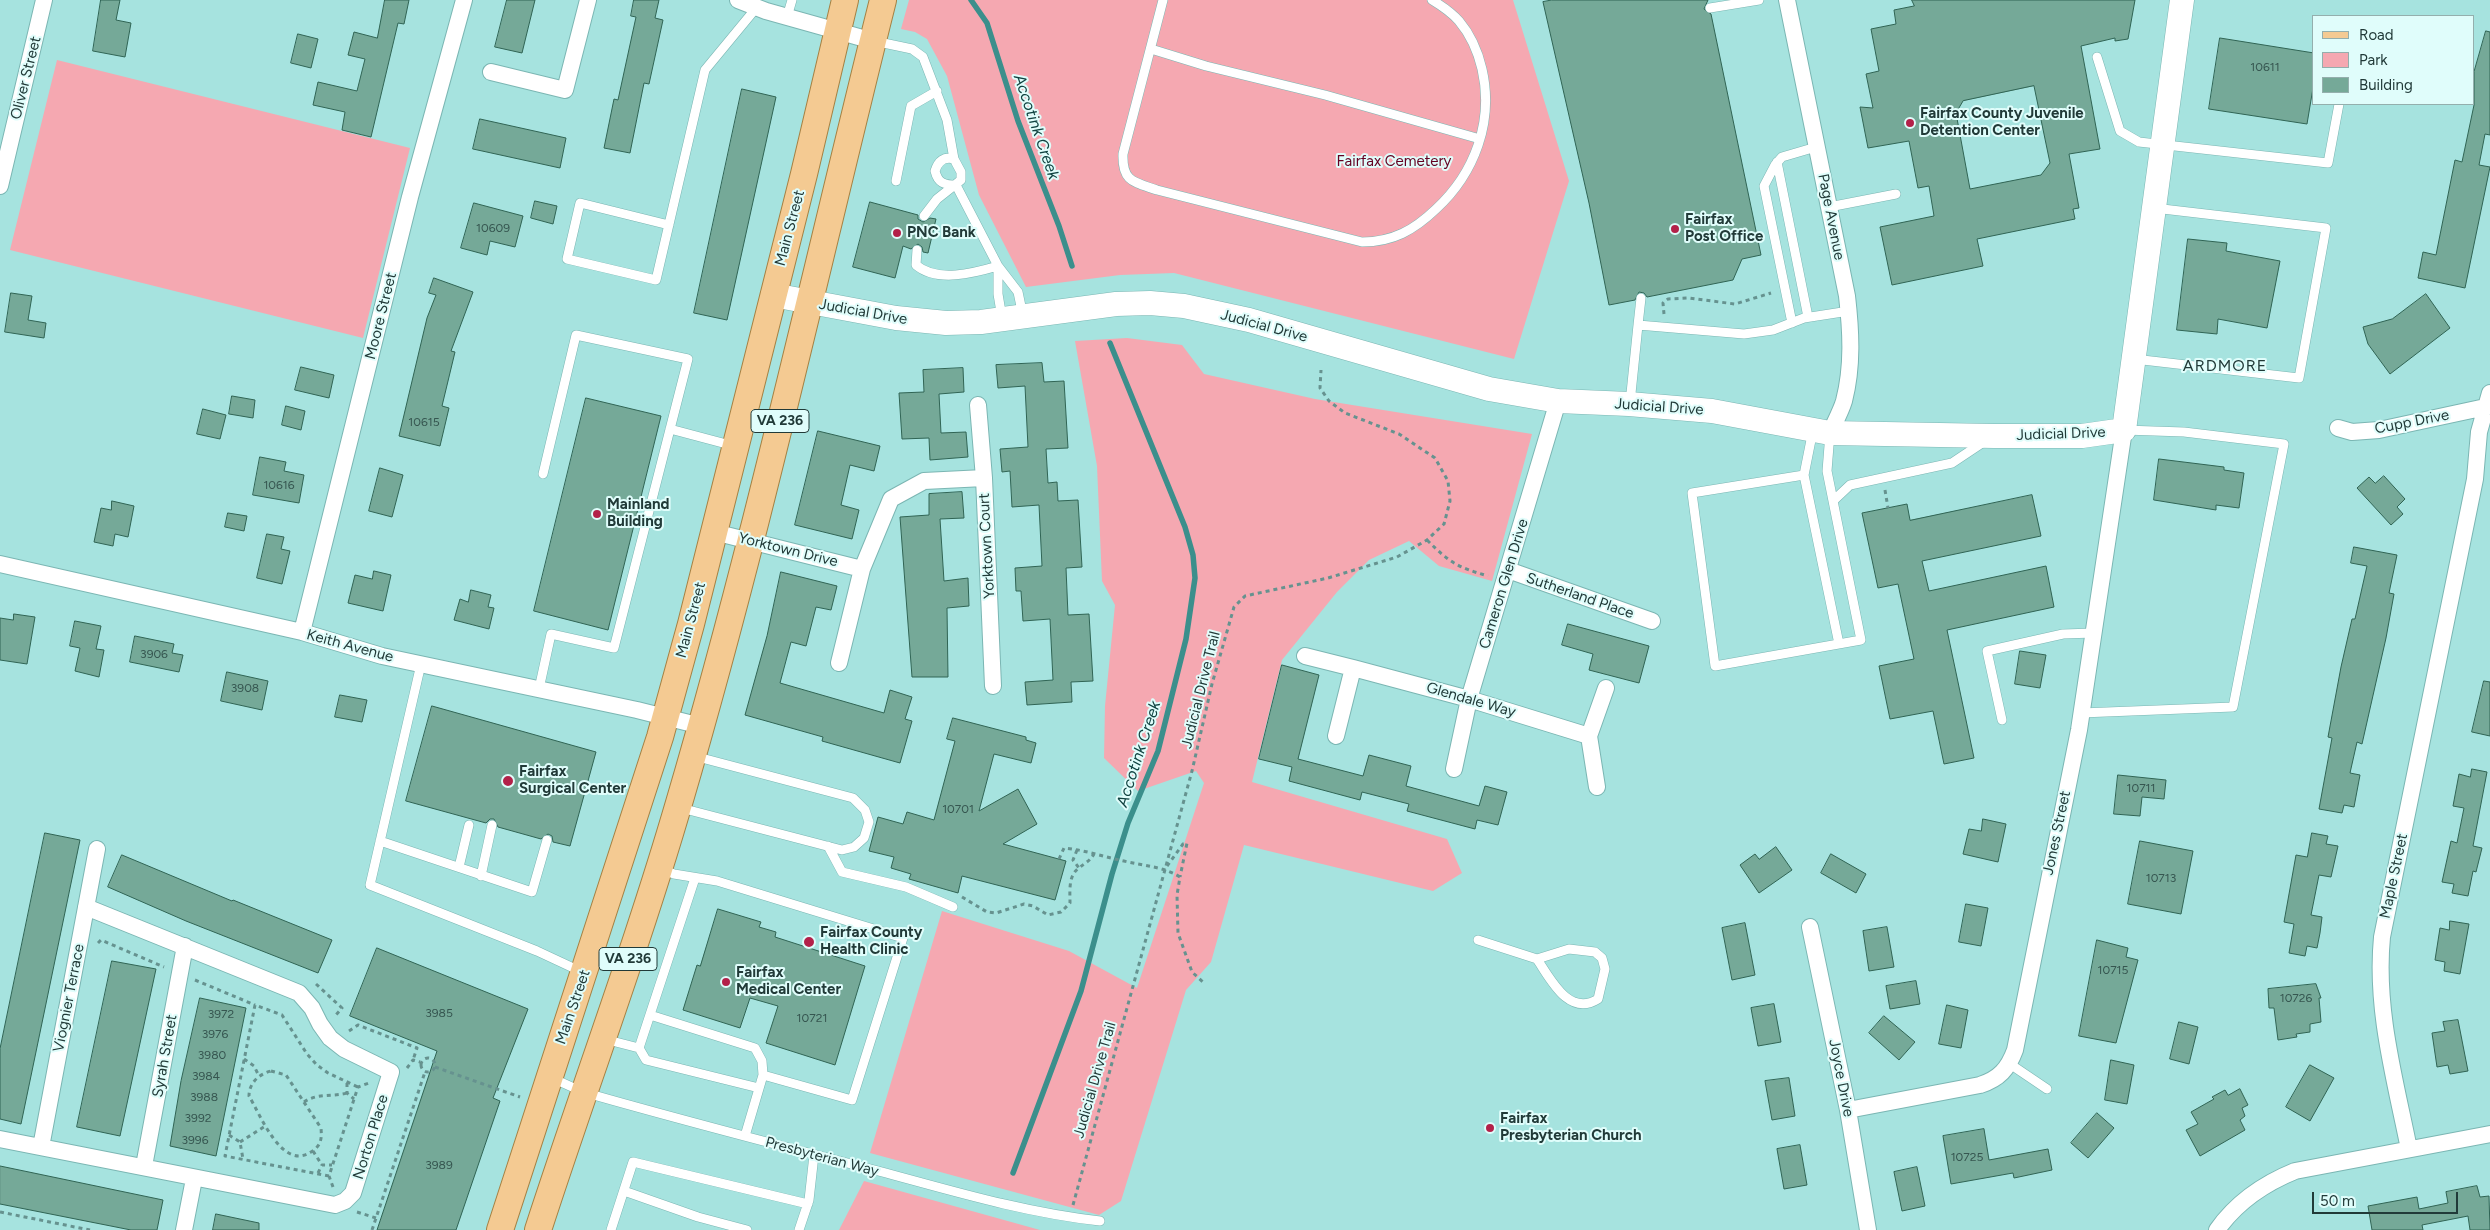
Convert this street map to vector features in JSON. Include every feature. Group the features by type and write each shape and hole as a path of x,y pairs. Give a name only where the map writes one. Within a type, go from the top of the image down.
{"main road":[{"name":"Main Street","path":"500,1230 584,974 665,717 714,532 845,0"},
{"name":"VA 236","path":"538,1230 659,868 693,756 810,302 883,0"}],"street":[{"name":"Oliver Street","path":"0,186 45,0"},
{"name":"Moore Street","path":"302,632 410,197 464,0"},
{"path":"491,72 565,90 588,0"},
{"path":"738,0 787,17 873,41"},
{"name":"Page Avenue","path":"1787,0 1849,311 1851,345 1844,401 1821,431"},
{"name":"Judicial Drive","path":"773,295 924,322 946,323 1012,318 1116,304 1150,303 1184,306 1249,320 1489,389 1558,401 1630,404 1712,411 1821,431 1994,436 2082,436 2124,430 2182,0"},
{"name":"Cameron Glen Drive","path":"1454,769 1469,699 1558,401"},
{"name":"Cupp Drive","path":"2338,428 2352,432 2378,430 2488,402"},
{"name":"Maple Street","path":"2409,1149 2382,1013 2380,990 2382,937 2475,479 2479,432 2488,402"},
{"name":"Yorktown Court","path":"978,406 984,478 993,686"},
{"name":"Jones Street","path":"2010,1064 2015,1050 2081,713 2124,430"},
{"path":"839,663 862,569 892,499 924,481 984,478"},
{"name":"Yorktown Drive","path":"714,532 862,569"},
{"name":"Keith Avenue","path":"0,564 302,632 382,656 701,726"},
{"name":"Sutherland Place","path":"1507,576 1652,621"},
{"name":"Glendale Way","path":"1305,656 1469,699 1589,736"},
{"path":"1336,736 1353,668"},
{"path":"1597,787 1589,736 1606,688"},
{"name":"Viognier Terrace","path":"41,1147 97,849"},
{"name":"Norton Place","path":"0,1139 144,1166 194,1179 335,1205 345,1201 354,1193 391,1072 344,1049 330,1038 312,1008 299,993 86,907"},
{"name":"Joyce Drive","path":"1810,927 1848,1110 1868,1230"},
{"name":"Syrah Street","path":"144,1166 184,946"},
{"path":"1848,1110 1991,1082 2010,1064"},
{"path":"2217,1230 2236,1208 2252,1194 2278,1178 2315,1166 2490,1134"},
{"path":"184,1230 194,1179"}],"lane":[{"path":"787,17 792,0"},
{"path":"1163,0 1124,154 1124,172 1131,181 1157,190 1362,242 1381,242 1414,227 1446,201 1464,177 1480,139 1487,97 1479,56 1460,22 1432,0"},
{"path":"1710,8 1759,0"},
{"path":"669,225 580,203 567,260 656,280 669,225 705,70 757,7"},
{"path":"873,41 912,49 923,56 947,120 954,159 961,172 961,180 937,199 924,216"},
{"path":"1151,50 1206,66 1325,95 1480,139"},
{"path":"2097,57 2120,131 2139,142 2328,163 2340,105"},
{"path":"896,181 911,106 937,91"},
{"path":"1792,323 1764,186 1777,162 1788,155 1816,147"},
{"path":"954,159 948,157 942,159 937,164 935,171 941,183 956,185"},
{"path":"1777,162 1808,318"},
{"path":"956,185 998,266 1018,292 1012,318"},
{"path":"1829,207 1896,194"},
{"path":"2133,360 2299,378 2326,228 2154,208"},
{"path":"917,250 916,265 925,272 953,275 978,272 998,266"},
{"path":"998,266 998,294 1012,318"},
{"path":"1630,404 1642,298"},
{"path":"1638,324 1744,334 1774,330 1808,318 1849,311"},
{"path":"538,689 551,634 614,648 688,359 576,335 542,474"},
{"path":"670,429 735,446"},
{"path":"2081,713 2233,707 2284,444 2184,432 2124,430"},
{"path":"1821,431 1804,476 1839,644"},
{"path":"1804,476 1692,493 1715,666 1861,640 1827,471 1821,431"},
{"path":"1833,501 1850,485 1856,483 1952,463 1994,436"},
{"path":"2002,720 1987,651 2063,634 2094,633"},
{"path":"421,664 370,885 537,951 584,974"},
{"path":"678,807 842,850 854,847 864,838 868,822 865,810 852,798 693,756"},
{"path":"459,867 469,825"},
{"path":"481,876 492,825"},
{"path":"380,841 532,892 547,840"},
{"path":"828,846 842,872 906,886 953,907"},
{"path":"659,868 674,874 717,881 902,938 852,1100 763,1075"},
{"path":"695,878 640,1048 646,1060 759,1088"},
{"path":"1478,940 1537,959 1569,949 1595,952 1602,958 1605,969 1598,999 1590,1004 1571,1002 1557,989 1537,959"},
{"path":"650,1015 755,1048 762,1061 763,1075 745,1136"},
{"path":"601,1039 640,1048"},
{"path":"2010,1064 2047,1089"},
{"name":"Presbyterian Way","path":"549,1077 583,1092 814,1155 1004,1204 1070,1218 1100,1221"},
{"path":"799,1230 808,1204 814,1155"},
{"path":"611,1230 633,1162 808,1204"},
{"path":"624,1191 698,1217 746,1230"}],"path":[{"path":"1664,314 1663,303 1668,299 1688,298 1735,304 1772,292"},
{"name":"Judicial Drive Trail","path":"1070,1218 1088,1144 1165,868 1234,607 1246,596 1328,578 1397,557 1427,540 1444,524 1450,501 1448,480 1435,458 1399,434 1346,413 1329,401 1320,388 1320,370"},
{"path":"1427,540 1446,559 1458,567 1507,576"},
{"path":"1165,868 1183,844 1187,843 1177,895 1178,933 1192,972 1204,983"},
{"path":"1059,859 1064,848 1126,862 1165,868 1180,877"},
{"path":"1077,850 1073,860 1079,868"},
{"path":"958,897 967,899 987,912 996,913 1017,905 1028,904 1048,915 1054,914 1066,908 1070,903 1072,878 1079,868 1089,863 1094,854"},
{"path":"96,951 98,942 101,940 282,1015 298,1041 317,1065 328,1074 358,1087"},
{"path":"255,1005 225,1156 329,1176"},
{"path":"425,1072 420,1067 420,1062 426,1057 435,1062 435,1067"},
{"path":"244,1059 254,1066 259,1076"},
{"path":"425,1072 432,1071 435,1067"},
{"path":"435,1067 520,1097"},
{"path":"271,1072 286,1075 321,1128 322,1137 319,1145 313,1151 295,1157 287,1154 249,1096 252,1084 259,1076 271,1072"},
{"path":"372,1230 425,1072"},
{"path":"347,1083 347,1093 354,1099"},
{"path":"304,1102 316,1096 332,1097 347,1093"},
{"path":"240,1142 267,1125"},
{"path":"229,1135 240,1142 243,1159"},
{"path":"313,1151 322,1165"},
{"path":"322,1165 332,1165"},
{"path":"318,1173 322,1165"},
{"path":"0,1212 90,1230"}],"green space":[{"name":"Fairfax Cemetery","path":"909,0 1513,0 1569,181 1514,359 1174,273 1120,275 1026,287 979,195 947,76 927,39 915,32 901,29"},
{"path":"57,60 410,148 363,338 10,250"},
{"path":"1127,338 1182,345 1204,374 1315,399 1532,434 1492,581 1439,566 1409,541 1369,560 1337,592 1282,660 1252,782 1447,839 1462,873 1433,891 1244,845 1211,962 1186,990 1121,1201 1099,1215 870,1153 942,911 1069,951 1137,988 1204,783 1196,771 1138,791 1104,758 1105,706 1115,605 1102,581 1097,466 1075,341"},
{"path":"864,1181 1040,1230 839,1230"}],"building":[{"path":"101,0 120,0 116,20 131,23 125,57 93,51"},
{"path":"385,0 409,0 404,24 398,23 371,137 342,130 345,112 313,105 318,82 357,91 365,59 348,55 354,32 377,38"},
{"path":"507,0 535,0 522,53 495,47"},
{"path":"634,0 659,0 655,18 663,20 649,84 644,83 630,153 604,148 614,99 618,100 636,17 631,16"},
{"path":"1552,0 1708,0 1704,9 1711,14 1761,255 1742,259 1733,280 1647,297 1644,293 1639,292 1635,300 1609,305 1589,203 1543,2"},
{"name":"Fairfax County Juvenile Detention Center","path":"1912,0 2135,0 2128,39 2115,41 2115,38 2081,46 2100,149 2069,154 2079,208 2073,209 2075,219 1977,239 1983,266 1892,285 1880,227 1934,216 1929,186 1918,188 1909,141 1868,148 1860,107 1873,108 1866,74 1879,71 1871,29 1896,24 1894,10 1914,6","holes":["2034,86 2050,163 2041,175 1970,189 1956,113 1963,101"]},
{"path":"2486,31 2490,32 2490,135 2485,134 2479,165 2490,167 2465,288 2418,278 2423,252 2436,255 2455,160 2462,162 2475,105 2475,69"},
{"path":"298,34 318,39 311,68 291,63"},
{"path":"2220,38 2312,53 2312,94 2307,124 2209,109"},
{"path":"742,89 776,97 727,320 694,313"},
{"path":"480,119 566,138 560,168 473,149"},
{"path":"535,201 557,206 553,224 531,218"},
{"name":"PNC Bank","path":"870,202 918,215 918,219 923,222 930,218 936,219 928,253 923,252 922,247 918,244 911,249 903,246 895,278 853,267"},
{"path":"474,203 523,216 515,247 490,241 487,255 461,248"},
{"path":"2188,239 2227,243 2226,251 2280,261 2267,328 2218,319 2217,334 2177,330"},
{"path":"434,278 473,292 451,351 455,352 442,406 449,408 440,446 399,436 427,318 436,295 429,293"},
{"path":"11,293 32,296 28,320 46,323 44,338 5,332"},
{"path":"2426,294 2450,328 2390,374 2368,344 2363,327 2392,319"},
{"path":"1042,363 1044,382 1064,381 1068,448 1046,449 1048,483 1057,482 1058,501 1078,500 1082,567 1066,568 1068,615 1089,614 1093,681 1071,682 1072,702 1027,705 1025,682 1053,680 1050,619 1023,621 1021,591 1016,591 1015,568 1042,566 1039,505 1012,507 1010,471 1002,472 1000,449 1028,447 1025,386 998,388 996,365"},
{"path":"301,367 334,375 329,398 295,390"},
{"path":"963,368 964,392 939,394 941,433 966,432 968,457 930,460 929,438 902,439 899,393 924,392 923,370"},
{"path":"232,396 255,400 253,418 229,414"},
{"name":"Mainland Building","path":"586,398 661,416 608,630 534,611"},
{"path":"286,406 305,411 301,430 282,425"},
{"path":"203,409 226,415 220,439 197,434"},
{"path":"818,431 880,446 874,471 850,465 841,505 859,510 852,539 795,525"},
{"path":"260,457 286,462 284,471 304,475 299,503 253,495"},
{"path":"2159,459 2224,467 2224,470 2244,473 2239,508 2216,505 2216,510 2154,500"},
{"path":"380,468 403,475 392,517 369,511"},
{"path":"2384,476 2405,499 2397,507 2403,514 2391,525 2357,488 2369,477 2375,483"},
{"path":"962,492 964,518 940,519 944,581 968,578 969,606 947,608 948,677 912,677 900,517 929,515 929,494"},
{"path":"2032,495 2041,536 1922,561 1929,591 2046,566 2054,607 1947,630 1974,758 1944,764 1933,711 1890,719 1879,666 1914,659 1898,584 1878,588 1862,513 1907,504 1910,520"},
{"path":"112,501 134,506 128,537 115,534 113,546 94,542 101,508 111,510"},
{"path":"228,513 247,516 244,531 225,527"},
{"path":"267,534 284,537 281,549 290,551 282,584 257,578"},
{"path":"2354,547 2397,555 2389,593 2394,594 2386,638 2362,744 2357,742 2350,773 2360,775 2354,807 2344,805 2342,813 2319,809 2332,738 2328,737 2341,667 2352,619 2355,619 2367,566 2351,563"},
{"path":"374,571 391,575 383,611 348,603 355,575 372,579"},
{"path":"781,572 837,586 831,610 816,607 806,646 791,642 780,683 884,713 890,690 912,697 905,719 912,721 900,763 822,741 823,737 745,715 767,636"},
{"path":"471,590 491,595 488,607 494,608 489,629 454,620 460,599 468,602"},
{"path":"14,614 35,617 27,664 0,660 0,618 13,620"},
{"path":"75,621 101,626 96,649 104,650 99,677 75,671 80,648 70,646"},
{"path":"1568,624 1649,646 1639,683 1589,670 1593,654 1562,645"},
{"path":"135,636 174,644 172,653 183,655 179,672 130,662"},
{"path":"2020,651 2046,655 2040,688 2015,684"},
{"path":"1282,665 1319,675 1298,759 1363,776 1369,755 1411,766 1406,786 1479,806 1485,786 1507,792 1498,825 1477,820 1475,829 1407,811 1409,804 1362,792 1360,800 1289,781 1292,767 1259,759"},
{"path":"227,672 268,681 262,710 221,701"},
{"path":"2484,681 2490,682 2490,736 2472,732"},
{"path":"340,695 367,700 362,722 335,717"},
{"path":"432,706 596,752 570,846 553,842 552,836 548,834 541,839 498,827 494,819 490,819 486,823 406,801"},
{"path":"953,718 1026,737 1026,740 1036,743 1031,763 994,754 979,811 1018,789 1037,824 1003,844 1066,861 1055,900 962,876 958,893 909,879 911,874 891,868 894,857 869,851 878,817 903,824 907,812 934,820 955,741 947,739"},
{"path":"2472,769 2487,772 2473,846 2482,848 2476,872 2473,871 2468,896 2452,893 2454,884 2442,882 2451,841 2457,843 2464,808 2453,806 2459,774 2470,777"},
{"path":"2118,775 2166,780 2164,799 2142,797 2140,816 2114,814"},
{"path":"1983,819 2006,824 1998,862 1963,854 1969,829 1981,831"},
{"path":"45,833 80,840 21,1124 0,1119 0,1049"},
{"path":"2312,833 2328,836 2326,844 2338,846 2331,877 2319,875 2311,915 2322,917 2320,933 2317,948 2307,946 2305,956 2289,953 2294,924 2284,922 2296,855 2307,857"},
{"path":"2140,841 2193,851 2181,914 2128,904"},
{"path":"1776,847 1792,870 1759,893 1740,865 1755,854 1759,859"},
{"path":"1831,854 1866,874 1856,893 1821,873"},
{"path":"122,855 332,940 318,973 186,921 108,887"},
{"path":"1966,904 1988,908 1981,946 1959,942"},
{"path":"718,909 761,922 759,927 776,932 775,937 865,966 835,1065 766,1043 778,1006 750,998 740,1028 683,1010 697,965 700,966"},
{"path":"2450,921 2469,924 2460,974 2444,971 2445,962 2435,960 2440,928 2449,930"},
{"path":"1745,923 1755,975 1732,980 1722,928"},
{"path":"1887,927 1894,967 1869,971 1863,931"},
{"path":"2097,940 2128,948 2126,957 2138,960 2116,1043 2079,1036"},
{"path":"377,948 528,1009 493,1098 500,1101 456,1230 377,1230 437,1051 350,1016"},
{"path":"112,961 156,969 120,1136 77,1127"},
{"path":"1916,981 1920,1004 1890,1009 1886,986"},
{"path":"2316,984 2321,998 2319,998 2321,1022 2310,1024 2310,1032 2296,1034 2297,1037 2278,1040 2274,1008 2269,1008 2268,989"},
{"path":"200,998 246,1008 216,1156 170,1146 181,1081"},
{"path":"1774,1004 1781,1042 1758,1046 1751,1008"},
{"path":"1947,1005 1968,1010 1961,1048 1939,1044"},
{"path":"1884,1016 1915,1042 1899,1060 1869,1033"},
{"path":"2458,1020 2468,1071 2450,1074 2448,1065 2437,1067 2432,1033 2445,1031 2443,1022"},
{"path":"2179,1022 2198,1027 2189,1064 2170,1059"},
{"path":"2111,1060 2134,1065 2127,1104 2105,1100"},
{"path":"2310,1065 2334,1078 2310,1121 2286,1107"},
{"path":"1789,1078 1795,1116 1772,1120 1765,1081"},
{"path":"2240,1089 2248,1105 2242,1108 2245,1116 2240,1120 2245,1130 2200,1156 2186,1130 2198,1124 2191,1112 2214,1099 2212,1097 2225,1090 2228,1095"},
{"path":"2097,1113 2114,1128 2088,1158 2071,1143"},
{"path":"1984,1129 1989,1160 2048,1149 2052,1170 2014,1178 2013,1173 1951,1184 1943,1136"},
{"path":"1800,1145 1807,1185 1784,1189 1777,1149"},
{"path":"0,1166 163,1200 157,1230 131,1230 0,1204"},
{"path":"1917,1167 1925,1206 1902,1211 1894,1172"},
{"path":"2477,1186 2480,1197 2489,1196 2490,1230 2470,1230 2468,1216 2422,1225 2423,1230 2372,1230 2368,1206 2417,1197 2419,1209 2448,1203 2446,1192"},
{"path":"216,1214 259,1223 259,1230 213,1230"}],"waterway":[{"name":"Accotink Creek","path":"971,0 987,23 1018,121 1059,226 1072,266"},
{"name":"Accotink Creek","path":"1013,1173 1081,991 1112,874 1128,823 1158,751 1186,639 1195,578 1193,555 1185,527 1110,343"}],"place":[{"name":"Fairfax County Juvenile Detention Center","path":"1910,123"},
{"name":"Fairfax Post Office","path":"1675,229"},
{"name":"PNC Bank","path":"897,233"},
{"name":"Mainland Building","path":"597,514"},
{"name":"Fairfax Surgical Center","path":"508,781"},
{"name":"Fairfax County Health Clinic","path":"809,942"},
{"name":"Fairfax Medical Center","path":"726,982"},
{"name":"Fairfax Presbyterian Church","path":"1490,1128"}],"district":[{"name":"ARDMORE","path":"2225,366"}]}
